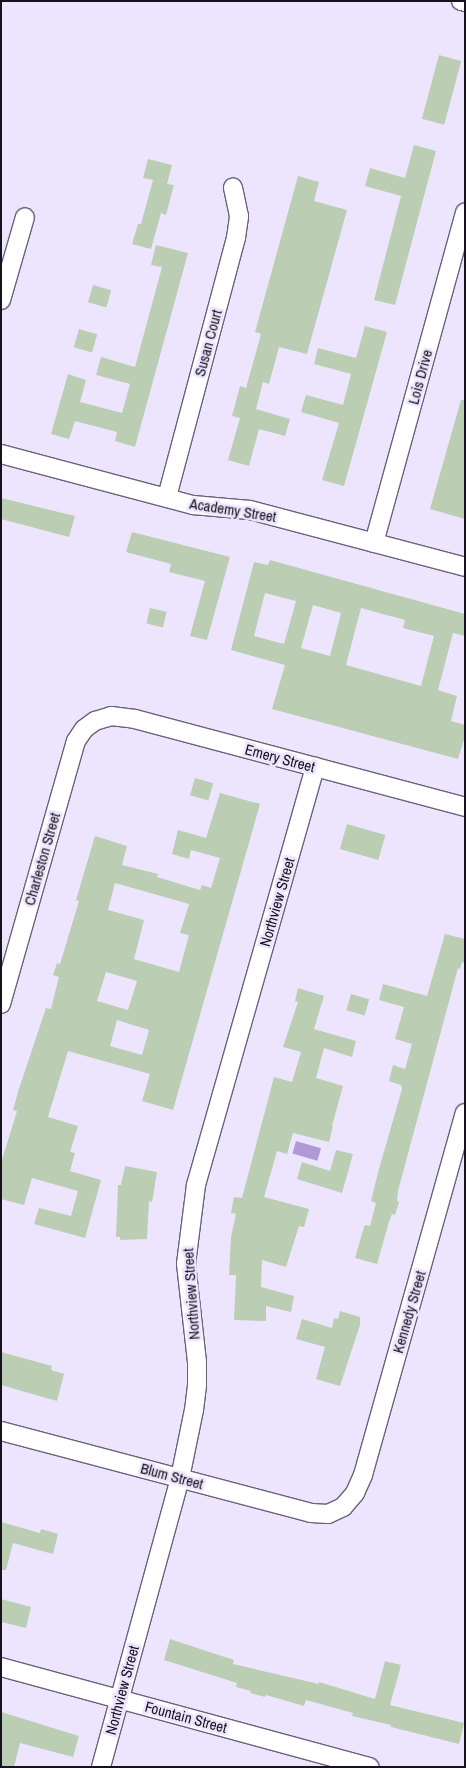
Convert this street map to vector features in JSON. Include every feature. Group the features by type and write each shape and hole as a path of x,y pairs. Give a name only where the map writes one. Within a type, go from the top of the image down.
{"street":[{"path":"461,1 465,2"},
{"name":"Susan Court","path":"167,497 236,238 239,216 233,188"},
{"name":"Lois Drive","path":"374,543 465,212"},
{"path":"1,300 25,217"},
{"name":"Academy Street","path":"1,454 192,505 250,510 465,567"},
{"name":"Emery Street","path":"96,720 111,716 122,716 465,807"},
{"name":"Charleston Street","path":"1,1004 76,740 84,729 96,720"},
{"name":"Northview Street","path":"101,1767 180,1478 198,1385 186,1264 196,1185 315,767"},
{"name":"Kennedy Street","path":"343,1507 355,1493 363,1475 458,1162 465,1113"},
{"name":"Blum Street","path":"1,1431 311,1514 328,1514 343,1507"},
{"name":"Fountain Street","path":"1,1666 370,1767"}],"shaded area":[{"path":"296,1141 321,1148 317,1161 292,1153"}],"building":[{"path":"439,55 461,61 444,125 422,119"},
{"path":"414,145 436,151 395,305 374,300 401,196 365,186 370,168 405,178"},
{"path":"148,159 172,165 167,184 174,185 166,215 161,213 151,249 132,244 138,224 141,224 153,180 143,178"},
{"path":"298,176 319,182 314,201 347,210 307,354 279,347 269,384 263,382 256,409 290,419 285,436 259,429 249,466 228,460 240,418 232,416 240,386 246,388 261,334 255,332"},
{"path":"156,245 188,253 135,447 115,441 117,432 75,421 69,439 51,434 68,374 86,380 80,402 122,413 130,384 96,375 101,357 135,367 162,267 151,265"},
{"path":"93,285 111,290 106,308 88,302"},
{"path":"365,326 387,332 344,486 322,480 339,423 301,412 306,395 343,405 351,374 314,364 318,348 356,358"},
{"path":"79,329 97,334 92,353 74,347"},
{"path":"461,400 465,400 465,519 430,509"},
{"path":"1,498 75,516 69,537 1,519"},
{"path":"132,532 230,557 207,640 190,636 205,581 169,572 171,564 126,552"},
{"path":"270,560 465,614 465,636 453,633 438,690 457,696 451,721 465,725 465,736 458,759 272,709 285,665 231,650 254,562 268,565","holes":["265,593 296,601 284,644 254,636","313,605 341,613 330,656 301,648","361,608 405,620 403,628 434,636 421,686 346,665"]},
{"path":"150,608 167,612 163,627 146,624"},
{"path":"195,778 213,783 208,801 190,795"},
{"path":"220,793 260,804 173,1110 142,1101 150,1074 68,1051 48,1117 78,1126 70,1152 75,1153 70,1171 101,1180 85,1238 34,1224 39,1208 71,1216 78,1191 32,1178 24,1205 1,1199 1,1163 17,1111 13,1110 18,1092 46,1008 51,1009 59,977 53,975 57,963 60,964 79,901 76,900 95,836 127,846 122,865 158,874 157,877 200,890 202,885 211,888 220,858 191,850 189,859 172,854 178,830 206,838","holes":["115,883 189,904 180,933 189,935 179,972 134,959 144,920 108,910","106,972 137,981 128,1010 97,1001","117,1020 149,1030 142,1055 110,1046"]},
{"path":"347,824 385,835 378,860 340,849"},
{"path":"445,934 465,939 465,963 462,962 460,969 458,968 398,1191 397,1201 399,1202 395,1215 392,1214 389,1222 377,1264 355,1258 364,1227 365,1225 370,1226 376,1203 371,1201 402,1089 401,1085 389,1081 393,1065 405,1069 412,1044 395,1039 404,1007 379,1000 383,984 427,996"},
{"path":"298,988 324,996 314,1029 356,1041 352,1057 324,1048 316,1078 343,1086 329,1142 293,1133 287,1154 277,1151 264,1197 309,1209 304,1227 299,1226 286,1267 262,1260 261,1287 294,1296 291,1312 266,1306 266,1321 234,1320 236,1275 229,1275 231,1237 236,1214 231,1213 234,1197 242,1198 274,1077 292,1082 301,1052 283,1047 298,1002 295,1001"},
{"path":"351,994 369,999 365,1016 346,1010"},
{"path":"336,1150 353,1154 342,1193 297,1179 302,1162 330,1171"},
{"path":"125,1166 157,1172 152,1202 149,1201 147,1239 120,1240 120,1237 116,1237 118,1185 121,1185"},
{"path":"340,1311 360,1317 360,1325 340,1386 316,1379 325,1347 296,1339 302,1319 332,1328 334,1318 338,1319"},
{"path":"1,1352 52,1366 51,1370 64,1374 57,1401 1,1385"},
{"path":"1,1522 40,1533 41,1529 58,1534 53,1554 13,1543 6,1570 1,1570"},
{"path":"1,1599 31,1607 26,1628 1,1622"},
{"path":"170,1639 234,1660 233,1664 319,1684 319,1682 375,1699 385,1661 401,1665 390,1705 464,1723 459,1744 352,1716 353,1713 306,1700 304,1706 266,1695 265,1697 250,1693 251,1691 236,1687 237,1683 164,1660"},
{"path":"1,1712 79,1736 73,1757 20,1743 14,1767 1,1767"}]}
